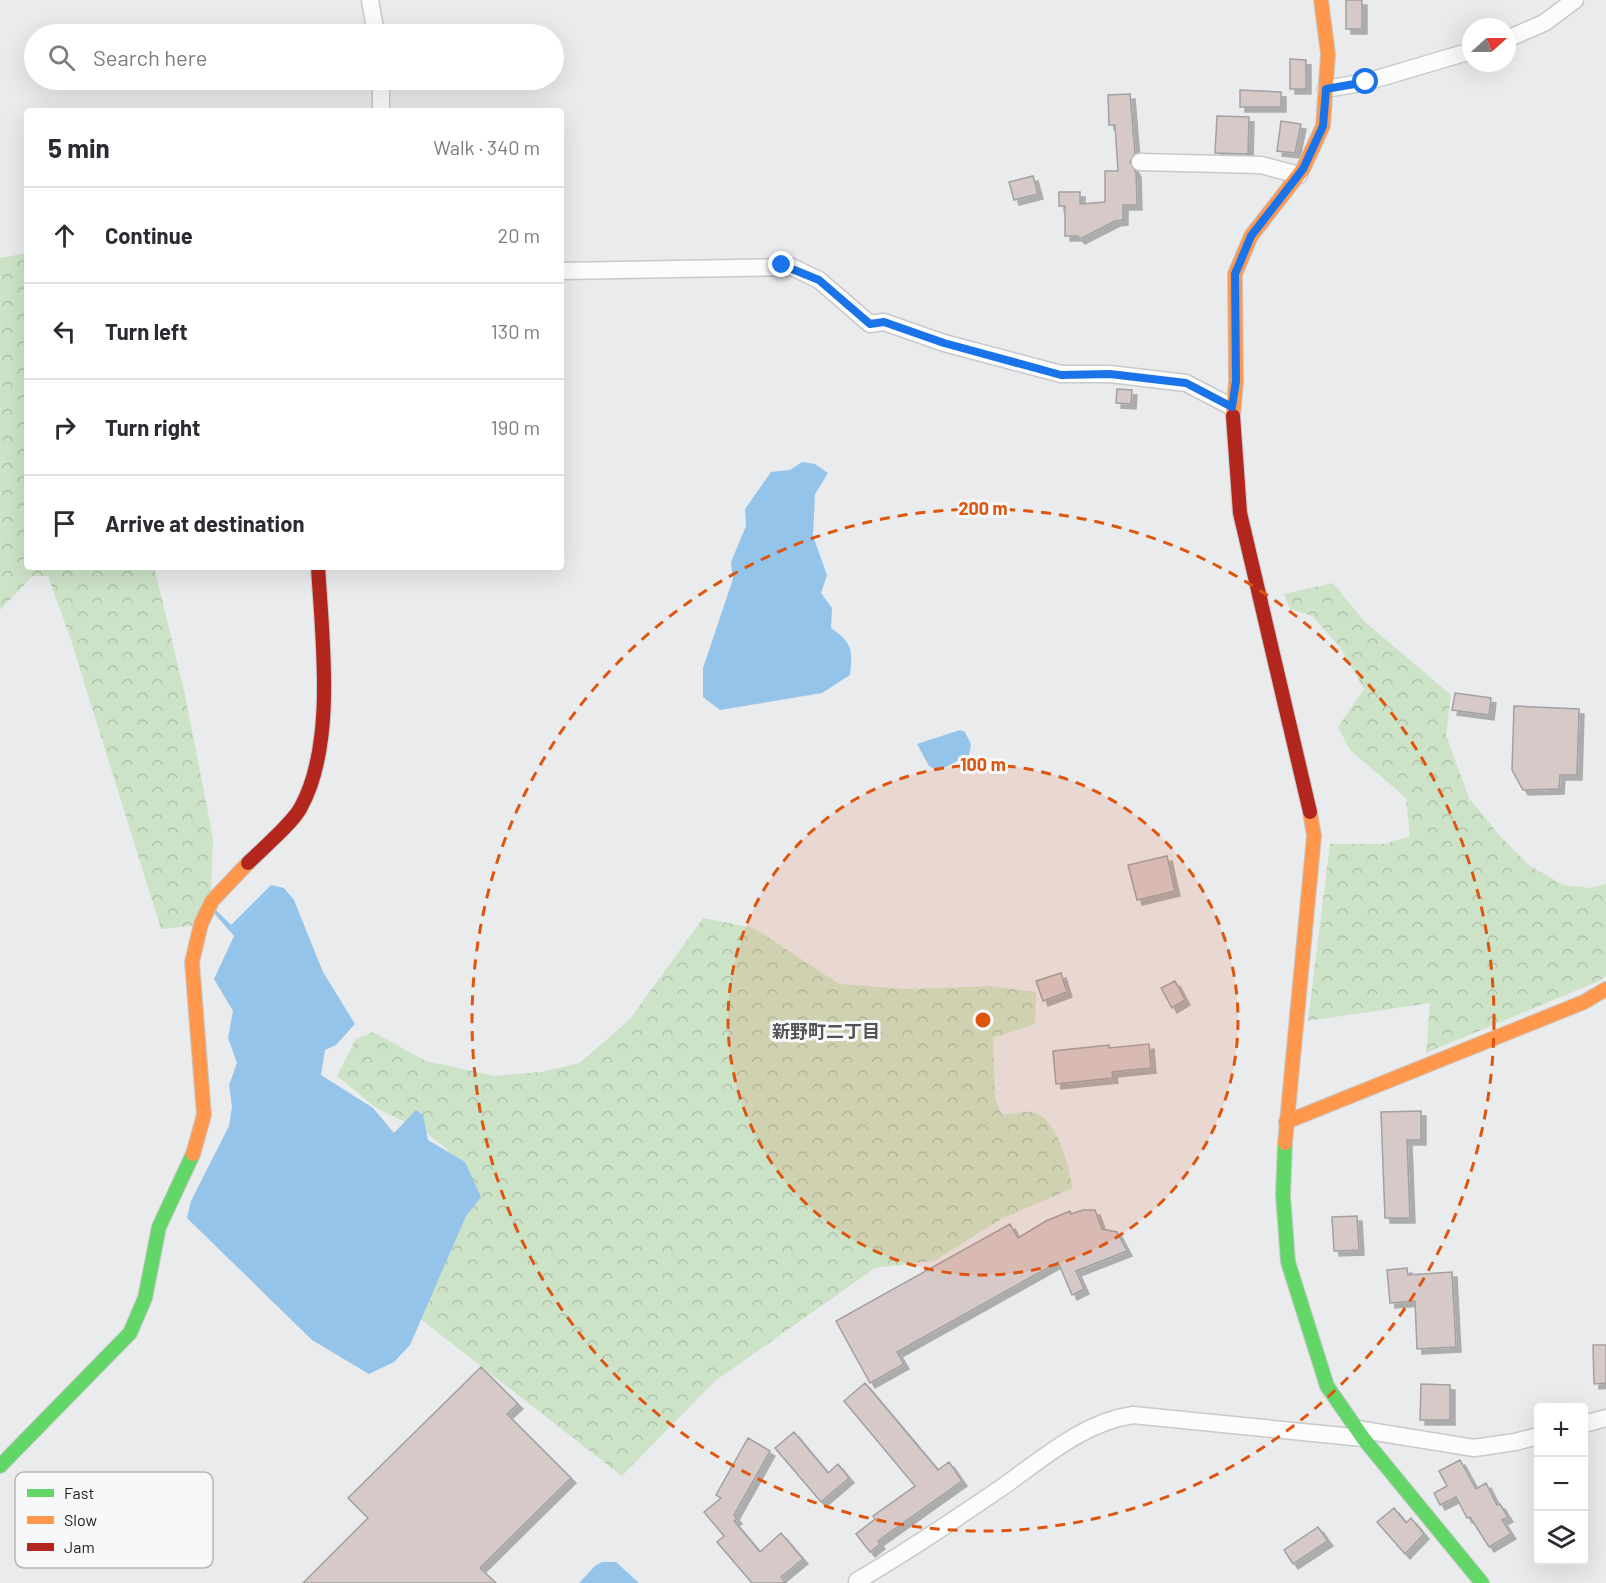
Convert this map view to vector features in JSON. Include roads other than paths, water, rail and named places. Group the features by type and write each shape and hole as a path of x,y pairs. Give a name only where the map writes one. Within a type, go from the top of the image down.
{"street":[{"path":"369,0 374,24"},
{"path":"1321,0 1328,54 1323,126 1299,175 1251,236 1235,274 1236,381 1232,407 1240,513 1308,796 1314,836 1286,1122 1283,1195 1288,1262 1327,1386 1360,1434 1482,1583"},
{"path":"1516,35 1544,23 1575,0"},
{"path":"1326,89 1366,82 1462,54"},
{"path":"381,90 381,108"},
{"path":"1140,162 1261,165 1299,175"},
{"path":"564,272 792,267 819,280 870,324 884,322 944,343 1061,375 1110,374 1186,383 1232,407"},
{"path":"0,1466 130,1333 145,1298 159,1227 198,1144 204,1115 192,962 201,924 212,901 301,808 310,790 317,760 325,699 318,570"},
{"path":"1286,1122 1584,1002 1606,989"},
{"path":"859,1583 857,1581 904,1554 1069,1441 1108,1420 1144,1416 1360,1434 1474,1448 1515,1443 1534,1437"},
{"path":"1588,1423 1606,1418"}],"water":[{"path":"802,462 815,464 828,473 815,494 813,536 827,575 821,593 832,608 831,628 850,647 850,675 822,693 720,710 703,697 703,668 733,579 731,562 746,526 745,509 771,472 790,470"},
{"path":"960,730 965,732 971,744 969,755 938,771 929,766 917,744"},
{"path":"271,885 284,888 294,900 323,972 355,1024 336,1045 325,1050 321,1075 373,1108 394,1133 416,1110 423,1115 428,1140 465,1162 481,1197 466,1216 410,1345 394,1362 369,1374 312,1340 187,1218 191,1201 229,1126 232,1107 229,1085 237,1063 228,1038 233,1011 214,979 234,936 213,912 215,909 231,925"},
{"path":"602,1562 616,1562 639,1583 579,1583"}],"district":[{"name":"新野町二丁目","path":"826,1031"}]}
